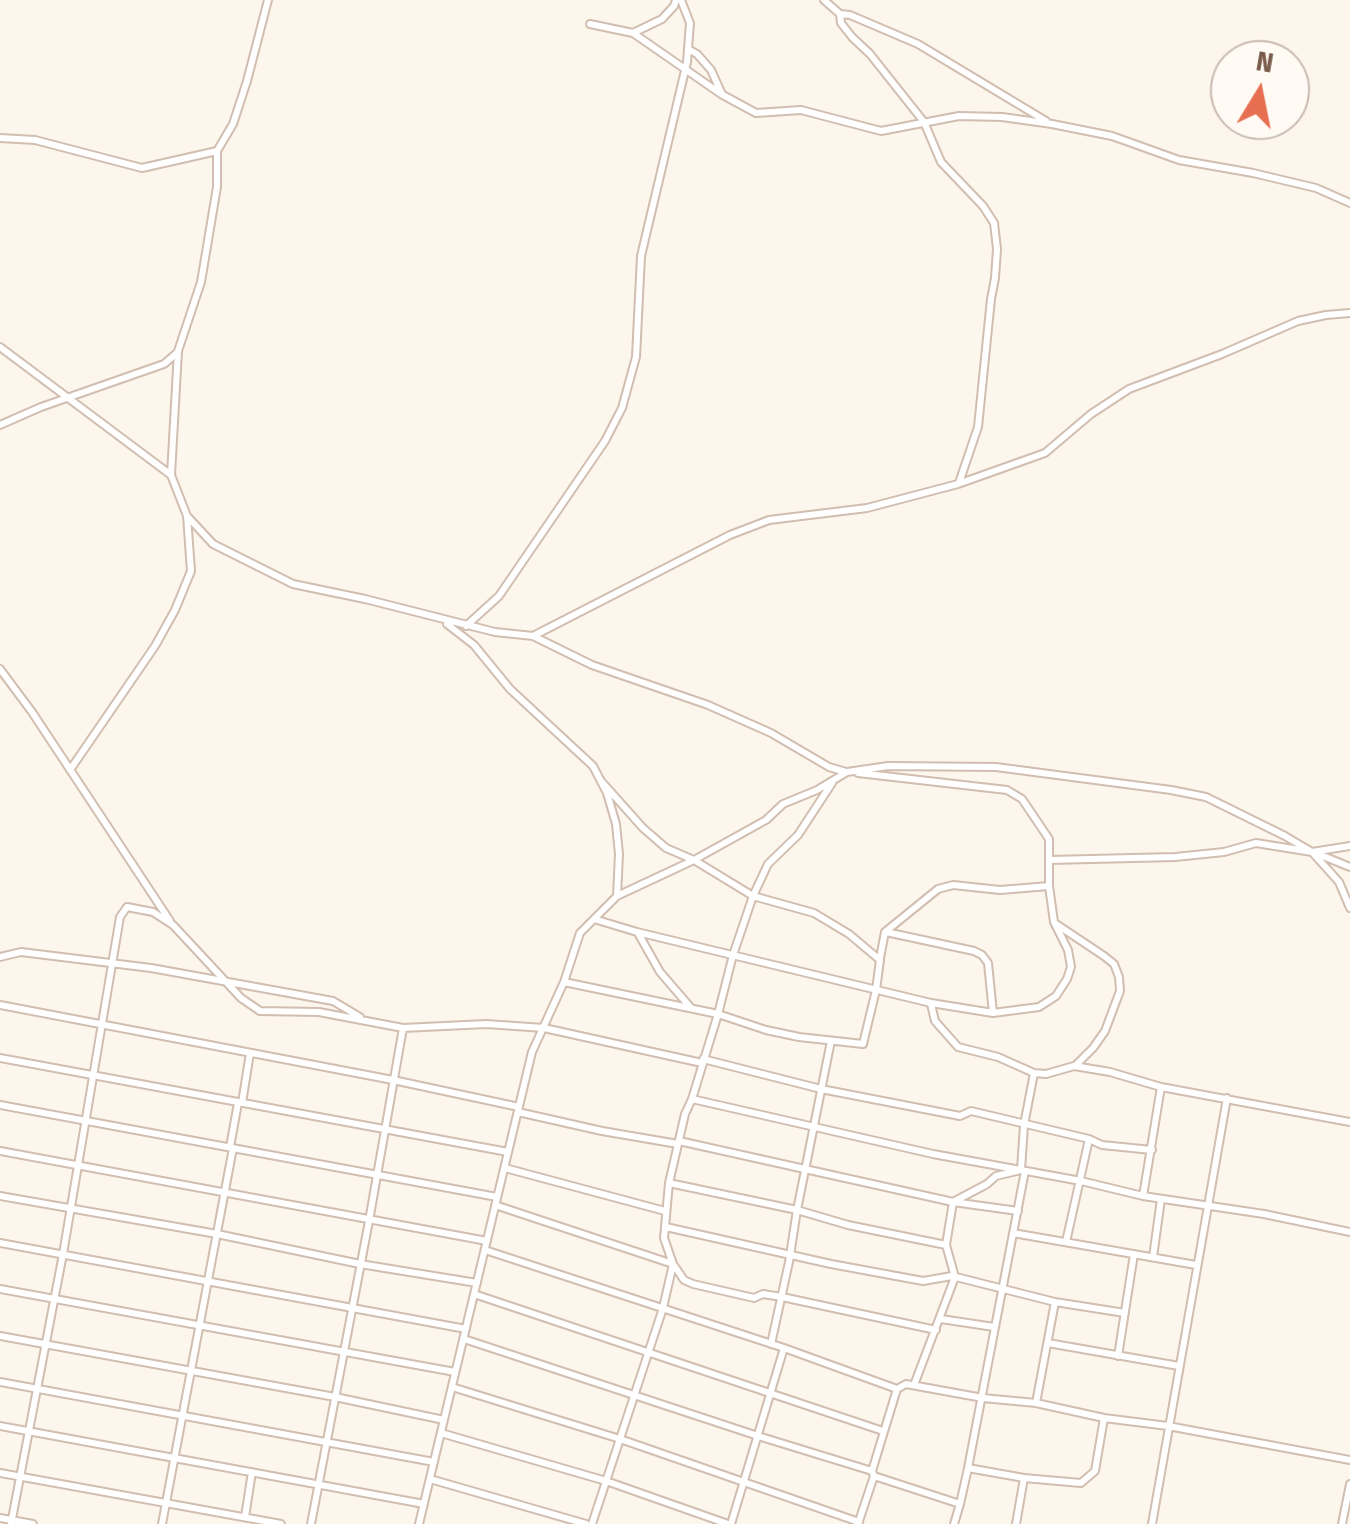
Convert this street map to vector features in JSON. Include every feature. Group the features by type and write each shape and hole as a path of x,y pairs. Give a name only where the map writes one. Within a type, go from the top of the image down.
{"street":[{"path":"70,770 155,646 175,610 190,570 186,516 171,476 178,352 201,282 217,187 217,151 233,124 268,0"},
{"path":"466,626 498,596 605,441 622,408 636,358 641,256 686,68 690,24 680,0 662,19 632,32"},
{"path":"824,0 840,14 918,44 1052,124"},
{"path":"840,14 852,37 924,122 940,162 984,206 994,223 997,249 978,427 958,484"},
{"path":"590,24 632,32 721,94 756,112 801,110 881,131 959,116 1052,124 1112,136 1179,160 1316,188 1350,203"},
{"path":"688,48 711,70 721,94"},
{"path":"0,138 36,140 142,168 217,151"},
{"path":"533,636 704,547 769,520 867,508 958,484 1045,453 1091,414 1129,389 1298,321 1350,313"},
{"path":"0,347 171,476"},
{"path":"0,425 164,364 178,352"},
{"path":"186,516 213,544 293,584 466,626 533,636 592,665 708,705 771,733 829,767 1007,790 1022,799 1049,839 1054,922 1071,966 1068,979 1056,996 1038,1007 994,1014 931,1004 593,918"},
{"path":"442,620 474,645 510,689 593,766 607,793 616,824 617,896"},
{"path":"0,669 173,925 241,998 260,1012 319,1012 402,1028 486,1024 544,1028 821,1089 960,1116 971,1111 1102,1145 1152,1150"},
{"path":"420,1524 532,1052 564,982 580,933 617,896 694,860 766,820 783,804 847,772 888,766 996,767 1206,797 1312,852 1350,867"},
{"path":"600,781 666,848 694,860 753,896 814,913 849,934 880,960"},
{"path":"833,782 798,835 768,864 753,896 685,1114 669,1183 664,1238 673,1264 684,1280 693,1284 754,1298 763,1294 782,1297 936,1330"},
{"path":"1049,860 1175,857 1256,844 1312,852 1350,846"},
{"path":"1312,852 1338,882 1350,908"},
{"path":"564,982 718,1014 766,1030 863,1044 885,932 938,889 1049,886"},
{"path":"11,1522 71,1210 120,917 127,907 153,912 173,925"},
{"path":"1054,922 1114,964 1119,977 1120,991 1105,1030 1074,1066"},
{"path":"637,932 660,972 692,1008"},
{"path":"885,932 982,955 988,963 994,1014"},
{"path":"0,957 21,952 225,981 333,1001 371,1022"},
{"path":"0,1004 393,1080 602,1131 679,1143 953,1202 1018,1210"},
{"path":"931,1004 935,1021 958,1047 998,1057 1034,1073 1046,1074 1074,1066 1110,1072 1161,1088 1350,1122"},
{"path":"312,1524 402,1028"},
{"path":"771,1344 831,1041"},
{"path":"162,1524 250,1053"},
{"path":"0,1058 508,1152"},
{"path":"954,1524 1014,1233 1023,1170 1024,1125 1034,1073"},
{"path":"1143,1196 1161,1088"},
{"path":"1152,1524 1227,1098"},
{"path":"692,1099 933,1154 1350,1232"},
{"path":"0,1105 376,1174 496,1201 673,1264"},
{"path":"1066,1242 1089,1140"},
{"path":"0,1151 486,1246 897,1389"},
{"path":"505,1168 665,1211"},
{"path":"953,1202 996,1176 1023,1170"},
{"path":"669,1183 946,1245"},
{"path":"0,1196 477,1283"},
{"path":"1152,1257 1162,1199"},
{"path":"914,1386 956,1277 946,1245 953,1202"},
{"path":"666,1227 923,1281 956,1277 1054,1302 1125,1313"},
{"path":"1014,1233 1196,1265"},
{"path":"0,1243 466,1329"},
{"path":"1118,1356 1134,1254"},
{"path":"430,1479 589,1524 635,1395 673,1264"},
{"path":"0,1289 456,1372"},
{"path":"474,1294 883,1431"},
{"path":"1036,1402 1054,1302"},
{"path":"941,1319 994,1327"},
{"path":"0,1336 444,1420"},
{"path":"464,1339 960,1504"},
{"path":"1048,1343 1178,1366"},
{"path":"441,1433 606,1481 729,1524 784,1348"},
{"path":"0,1382 434,1462"},
{"path":"452,1387 743,1480 858,1523 897,1389 906,1384 983,1398 1036,1402 1104,1418 1350,1460"},
{"path":"968,1468 1080,1483 1095,1471 1104,1418"},
{"path":"0,1426 424,1504"},
{"path":"245,1518 252,1472"},
{"path":"0,1473 281,1524"},
{"path":"1016,1524 1024,1478"},
{"path":"1342,1524 1350,1484"},
{"path":"0,1518 33,1524"}]}
